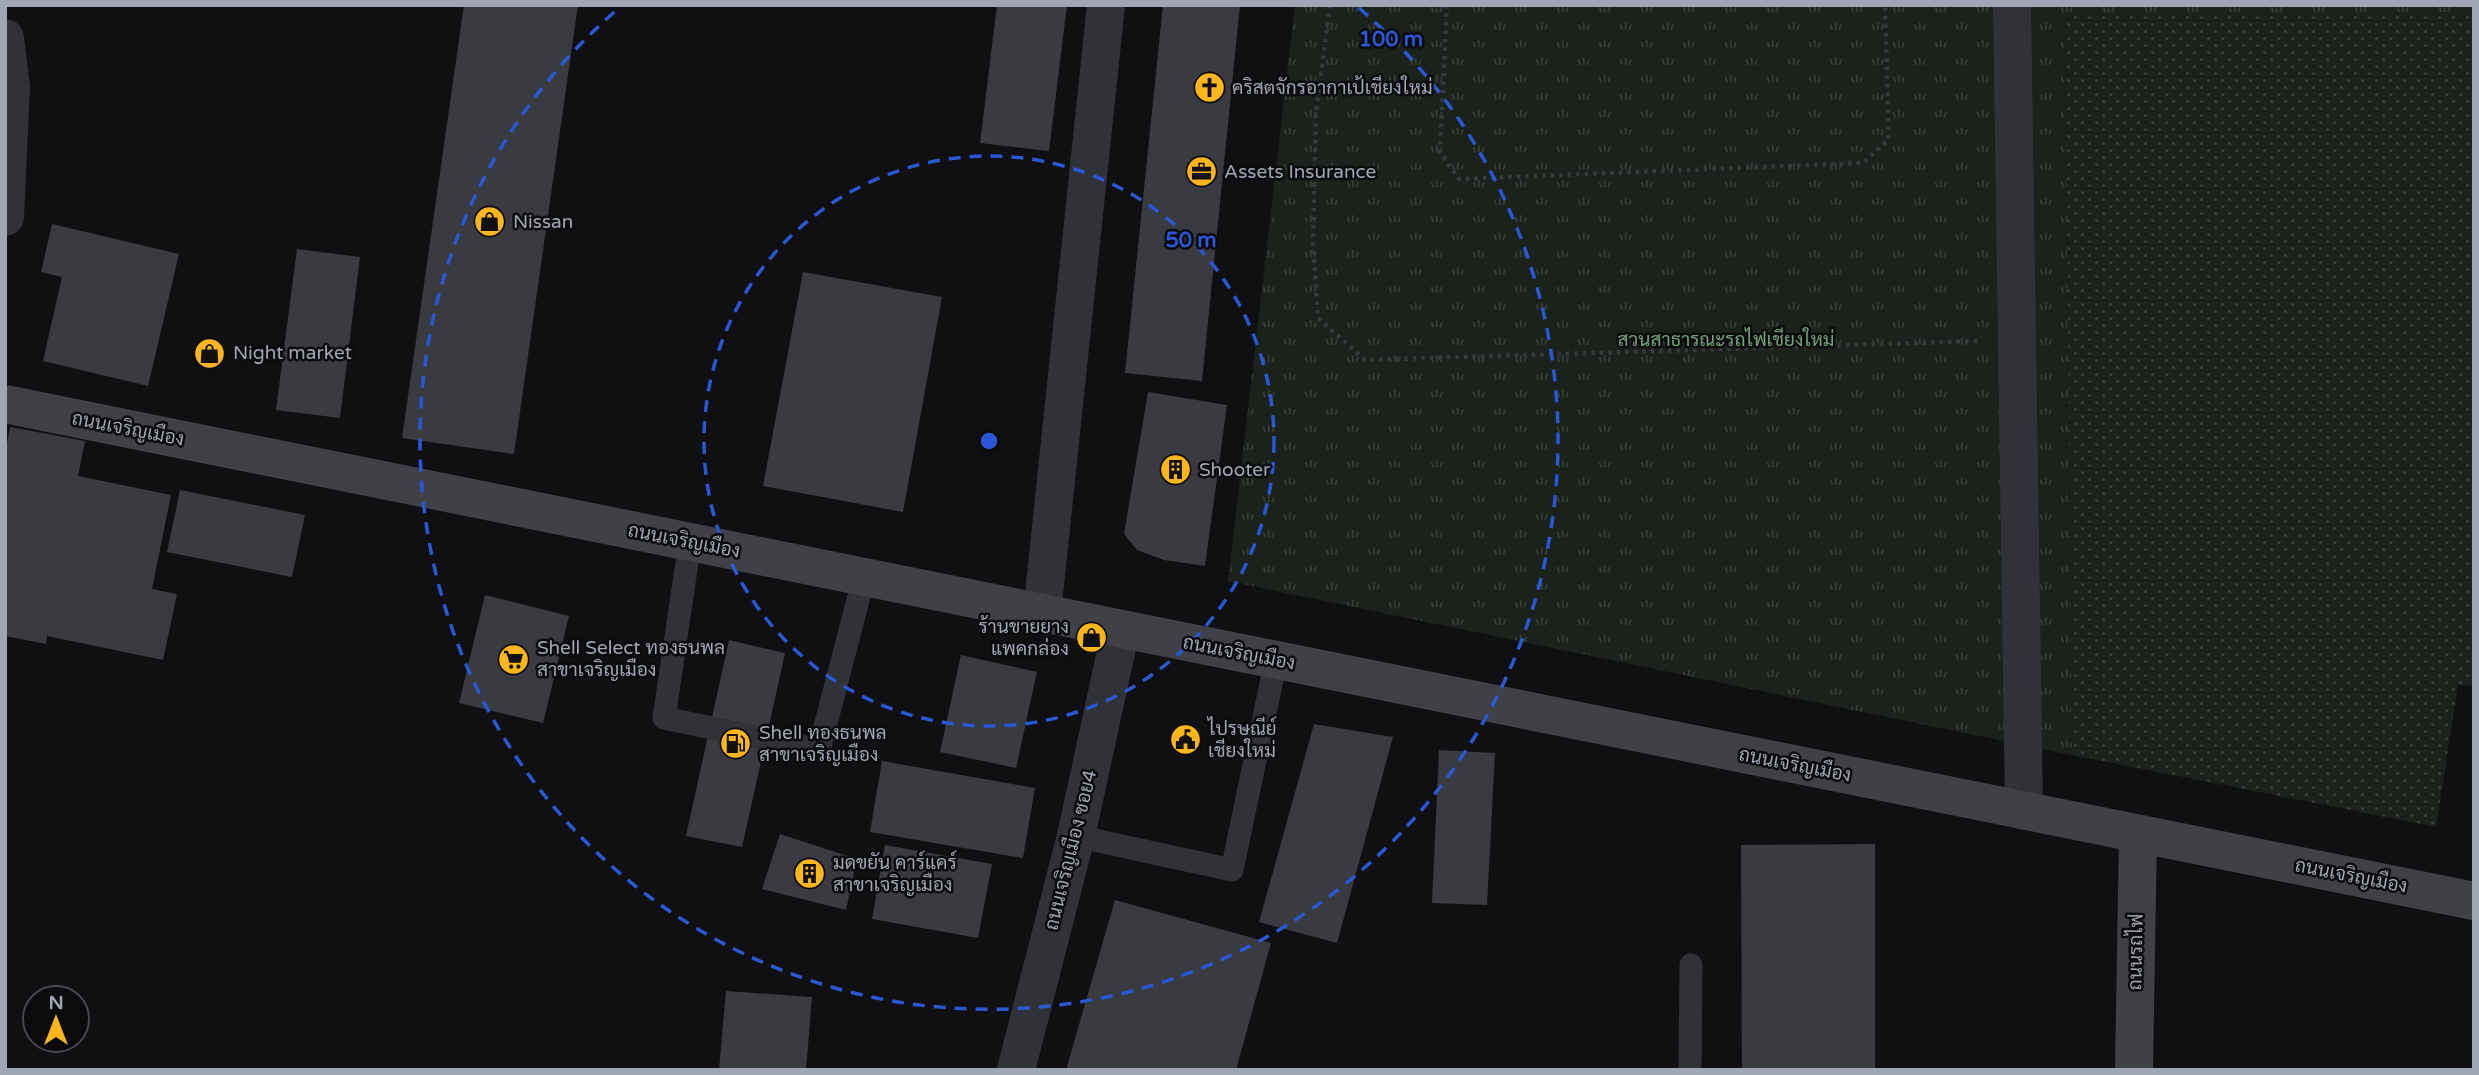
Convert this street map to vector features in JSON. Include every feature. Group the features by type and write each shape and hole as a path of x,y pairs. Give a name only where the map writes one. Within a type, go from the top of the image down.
{"main road":[{"name":"ถนนเจริญเมือง","path":"5,404 2474,901"},
{"name":"ถนนรถไฟ","path":"2134,1070 2138,834"}],"street":[{"path":"1042,613 1106,5"},
{"path":"2012,5 2024,811"},
{"path":"5,38 12,87 5,217"},
{"name":"ถนนเจริญเมือง ซอย4","path":"1016,1070 1076,835 1121,629"}],"lane":[{"path":"690,542 664,718 806,748 819,750 864,577"},
{"path":"1076,835 1232,870 1276,660"},
{"path":"1690,1070 1691,965"}],"path":[{"path":"1330,5 1316,111 1313,243 1318,317 1365,360 2017,340"},
{"path":"1447,5 1440,152 1459,179 1863,163 1889,139 1885,5"}],"green space":[{"name":"สวนสาธารณะรถไฟเชียงใหม่","path":"1295,5 2474,5 2474,12 2065,15 2072,755 1228,581"},
{"path":"2474,12 2474,686 2458,685 2436,827 2072,755 2065,14"}],"building":[{"name":"Nissan","path":"464,5 578,5 514,454 402,438"},
{"path":"997,5 1067,5 1049,151 980,143"},
{"path":"1163,5 1240,5 1202,381 1125,373"},
{"path":"52,224 179,254 148,386 43,361 62,277 41,272"},
{"path":"297,249 360,257 340,418 276,410"},
{"path":"803,272 942,297 903,512 763,486"},
{"name":"Shooter","path":"1148,392 1227,405 1205,566 1164,560 1137,550 1124,534"},
{"path":"10,427 85,441 78,476 171,495 152,589 177,594 163,660 47,636 46,644 5,636 5,454"},
{"path":"180,490 305,515 292,577 167,552"},
{"name":"Shell Select ทองธนพล สาขาเจริญเมือง","path":"485,595 569,616 543,723 459,703"},
{"name":"Shell ทองธนพล สาขาเจริญเมือง","path":"729,640 785,653 742,847 686,836"},
{"path":"961,655 1037,672 1016,768 940,752"},
{"path":"1314,724 1393,737 1337,943 1259,922"},
{"path":"1439,750 1495,753 1487,905 1432,903"},
{"path":"882,761 1035,788 1023,858 870,832"},
{"name":"มดขยัน คาร์แคร์ สาขาเจริญเมือง","path":"780,834 857,859 846,910 762,889"},
{"path":"1875,844 1875,1070 1742,1070 1741,845"},
{"path":"885,845 992,864 978,938 872,919"},
{"path":"1115,900 1271,943 1236,1070 1066,1070"},
{"path":"726,991 812,997 806,1070 719,1070"}],"place":[{"name":"คริสตจักรอากาเป้เชียงใหม่","path":"1209,88"},
{"name":"Assets Insurance","path":"1201,172"},
{"name":"Nissan","path":"490,222"},
{"name":"Night market","path":"210,353"},
{"name":"Shooter","path":"1176,470"},
{"name":"ร้านขายยาง แพคกล่อง","path":"1092,638"},
{"name":"Shell Select ทองธนพล สาขาเจริญเมือง","path":"514,659"},
{"name":"ไปรษณีย์ เชียงใหม่","path":"1185,740"},
{"name":"Shell ทองธนพล สาขาเจริญเมือง","path":"736,744"},
{"name":"มดขยัน คาร์แคร์ สาขาเจริญเมือง","path":"810,874"}]}
